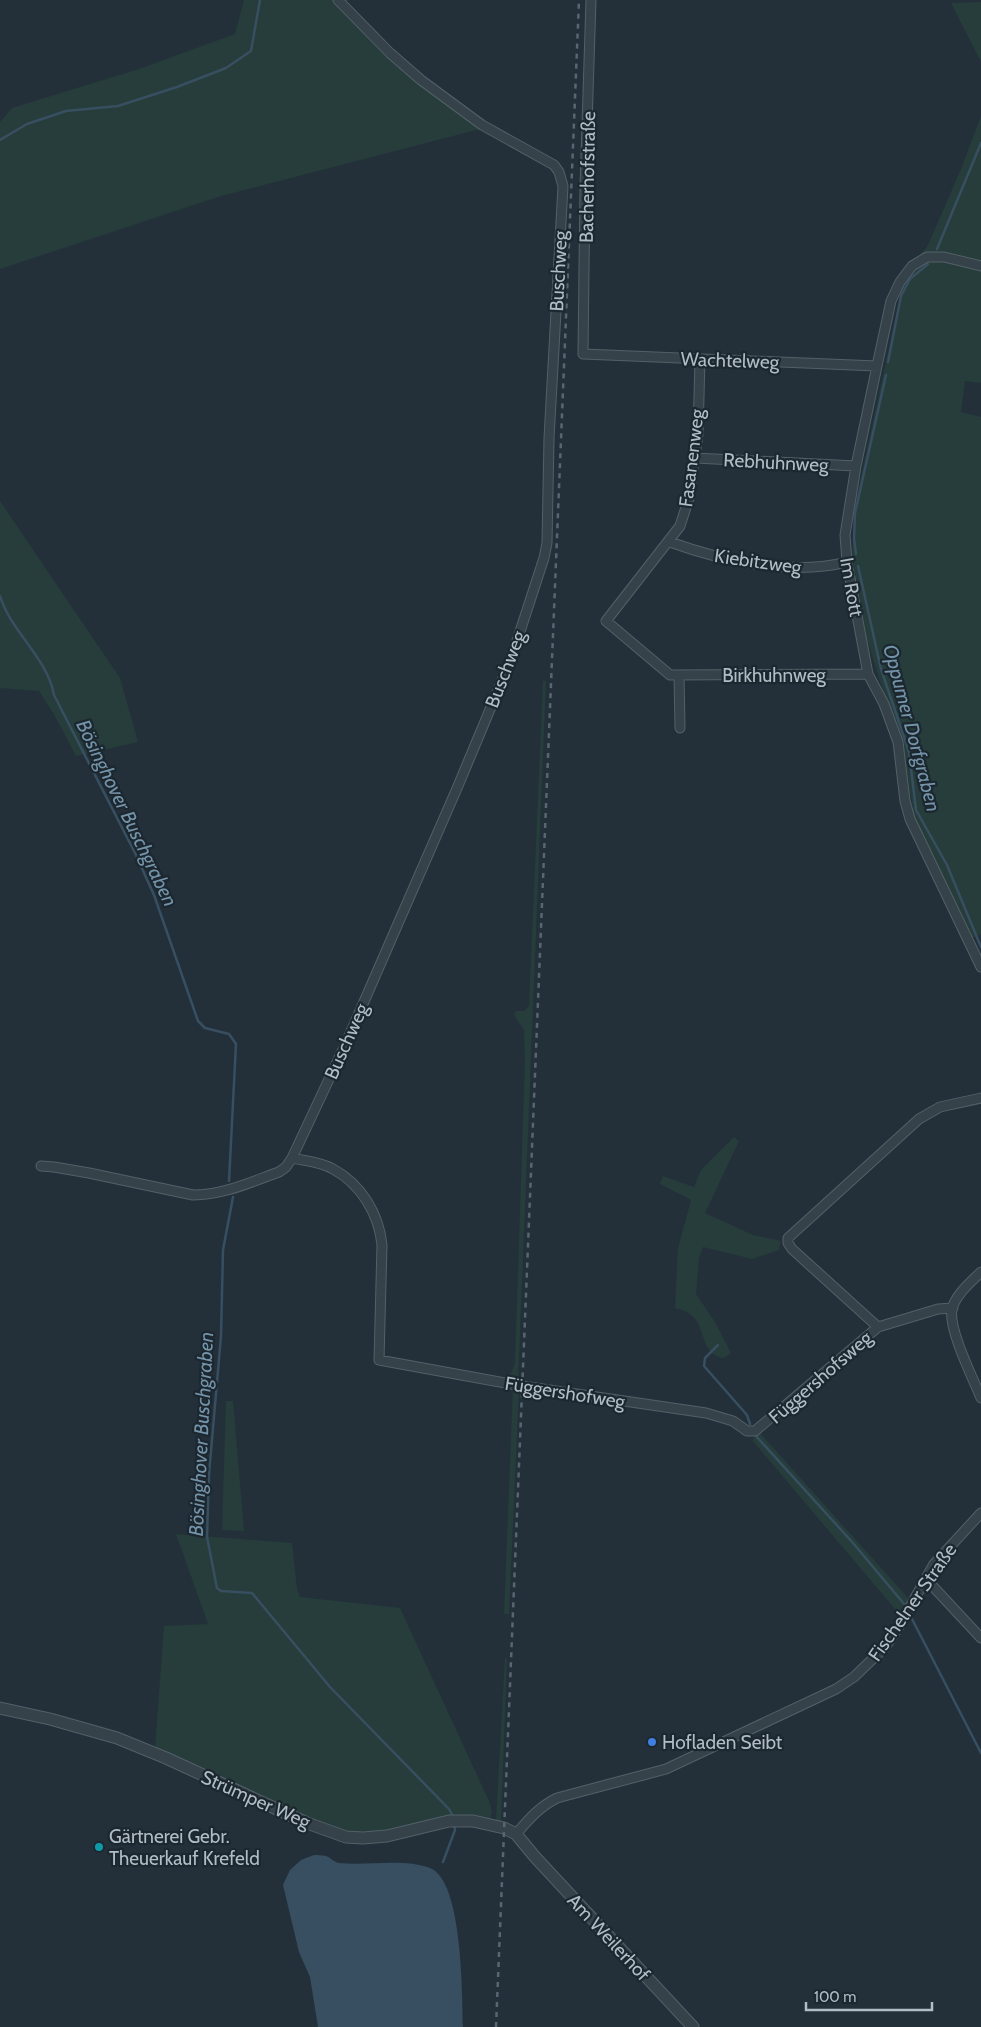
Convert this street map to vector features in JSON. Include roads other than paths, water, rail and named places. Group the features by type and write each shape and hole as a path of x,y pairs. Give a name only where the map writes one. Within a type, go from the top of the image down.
{"street":[{"name":"Buschweg","path":"292,1158 346,1043 458,786 511,659 544,558 547,543 549,438 563,186 559,172 554,165 482,125 421,80 390,53 338,0"},
{"name":"Bacherhofstraße","path":"583,354 585,187 591,0"},
{"name":"Im Rott","path":"981,266 944,257 928,256 912,266 900,282 891,301 856,466 844,535 846,562 868,674 884,704 898,742 905,801 910,819 981,967"},
{"name":"Wachtelweg","path":"583,354 877,366"},
{"name":"Fasanenweg","path":"606,621 670,542 680,526 687,507 698,434 700,359"},
{"name":"Rebhuhnweg","path":"695,458 856,466"},
{"name":"Kiebitzweg","path":"670,542 716,557 772,565 809,568 831,566 846,562"},
{"name":"Birkhuhnweg","path":"606,621 670,675 868,674"},
{"path":"679,675 680,728"},
{"path":"878,1327 792,1250 788,1243 788,1238 919,1120 940,1107 981,1098"},
{"path":"41,1166 71,1170 186,1194 206,1195 223,1192 279,1172 286,1167 292,1158"},
{"name":"Függershofweg","path":"292,1158 332,1168 355,1186 375,1214 381,1231 382,1245 379,1360 522,1386 706,1413 733,1422 747,1431"},
{"path":"981,1272 962,1290 952,1308 955,1334 981,1398"},
{"name":"Függershofsweg","path":"747,1431 755,1431 763,1426 878,1327 938,1310 952,1308"},
{"name":"Fischelner Straße","path":"516,1834 532,1814 543,1805 557,1798 666,1769 836,1690 854,1677 886,1646 934,1564 944,1551 981,1514"},
{"path":"926,1579 981,1638"},
{"name":"Strümper Weg","path":"0,1708 50,1719 117,1738 166,1758 307,1823 346,1836 363,1838 387,1836 455,1820 493,1825 516,1834"},
{"name":"Am Weilerhof","path":"516,1834 693,2027"}],"water":[{"path":"314,1855 326,1856 339,1863 408,1863 420,1865 430,1868 441,1877 449,1894 455,1916 461,1966 463,2027 318,2027 310,1977 299,1952 283,1885 290,1870 301,1860"}],"waterway":[{"name":"Bösinghover Buschgraben","path":"0,140 27,124 66,111 118,106 177,87 226,68 251,51 260,0"},
{"name":"Oppumer Dorfgraben","path":"937,249 981,143"},
{"name":"Oppumer Dorfgraben","path":"888,362 901,296 910,279 928,264"},
{"name":"Oppumer Dorfgraben","path":"856,554 854,539 855,513 886,375"},
{"name":"Oppumer Dorfgraben","path":"858,566 881,669 909,752 916,810 947,865 981,947"},
{"name":"Bösinghover Buschgraben","path":"0,596 12,621 44,669 54,695 135,853 154,895 198,1021 205,1028 229,1034 236,1044 229,1181"},
{"name":"Bösinghover Buschgraben","path":"233,1197 223,1250 221,1336 209,1474 207,1537 217,1588 221,1591 252,1593 330,1687 449,1809 454,1818"},
{"path":"718,1345 705,1358 704,1366 747,1415 750,1424"},
{"path":"755,1435 853,1543 905,1605"},
{"path":"912,1619 981,1753"},
{"name":"Bösinghover Buschgraben","path":"443,1862 455,1830 454,1823"}],"railway":[{"path":"496,2027 579,0"}],"place":[{"name":"Hofladen Seibt","path":"652,1742"},
{"name":"Gärtnerei Gebr. Theuerkauf Krefeld","path":"99,1847"}]}
